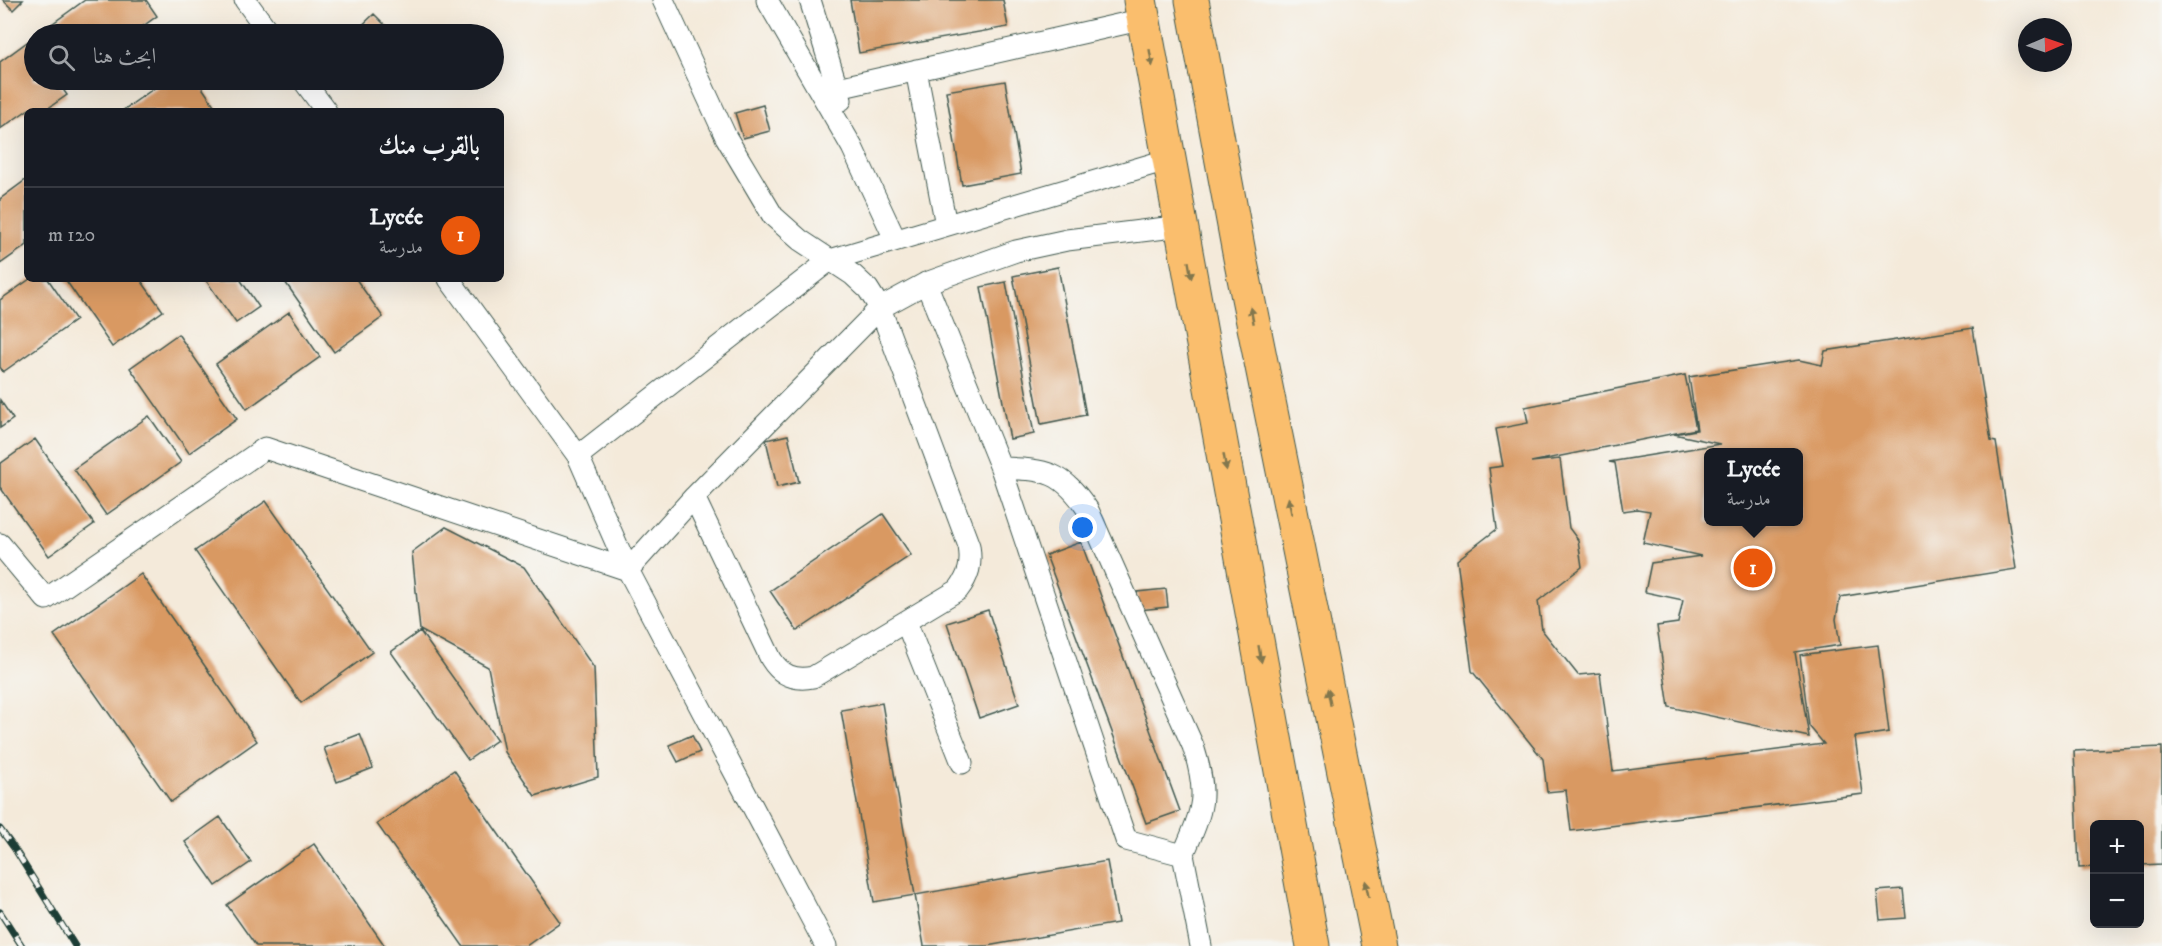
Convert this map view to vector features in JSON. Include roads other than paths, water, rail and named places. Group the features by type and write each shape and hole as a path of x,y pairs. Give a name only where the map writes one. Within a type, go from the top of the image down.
{"highway":[{"path":"1192,0 1243,270 1379,946"},
{"path":"1142,9 1313,946"}],"lane":[{"path":"244,0 262,24"},
{"path":"663,0 726,136 773,216 800,240 853,275 868,289 880,308 969,546 970,570 958,590 813,677 801,679 788,676 777,669 771,659 694,497"},
{"path":"767,0 852,147 895,240"},
{"path":"810,0 838,88 852,147"},
{"path":"838,88 916,70 1142,9"},
{"path":"916,70 946,225"},
{"path":"310,90 324,108"},
{"path":"578,456 830,261 1170,159"},
{"path":"628,570 694,497 880,308 926,283 1016,251 1067,240 1182,226"},
{"path":"451,282 578,456 628,570 826,946"},
{"path":"926,283 1000,468 1125,840 1183,855"},
{"path":"0,544 46,599 265,448 628,570"},
{"path":"1000,468 1037,470 1058,477 1075,490 1088,510 1193,746 1201,771 1203,795 1200,817 1183,855 1201,946"},
{"path":"906,622 962,763"}],"railway":[{"path":"0,829 75,946"},
{"path":"0,912 22,946"}],"place":[{"name":"Lycée","path":"1753,568"}]}
